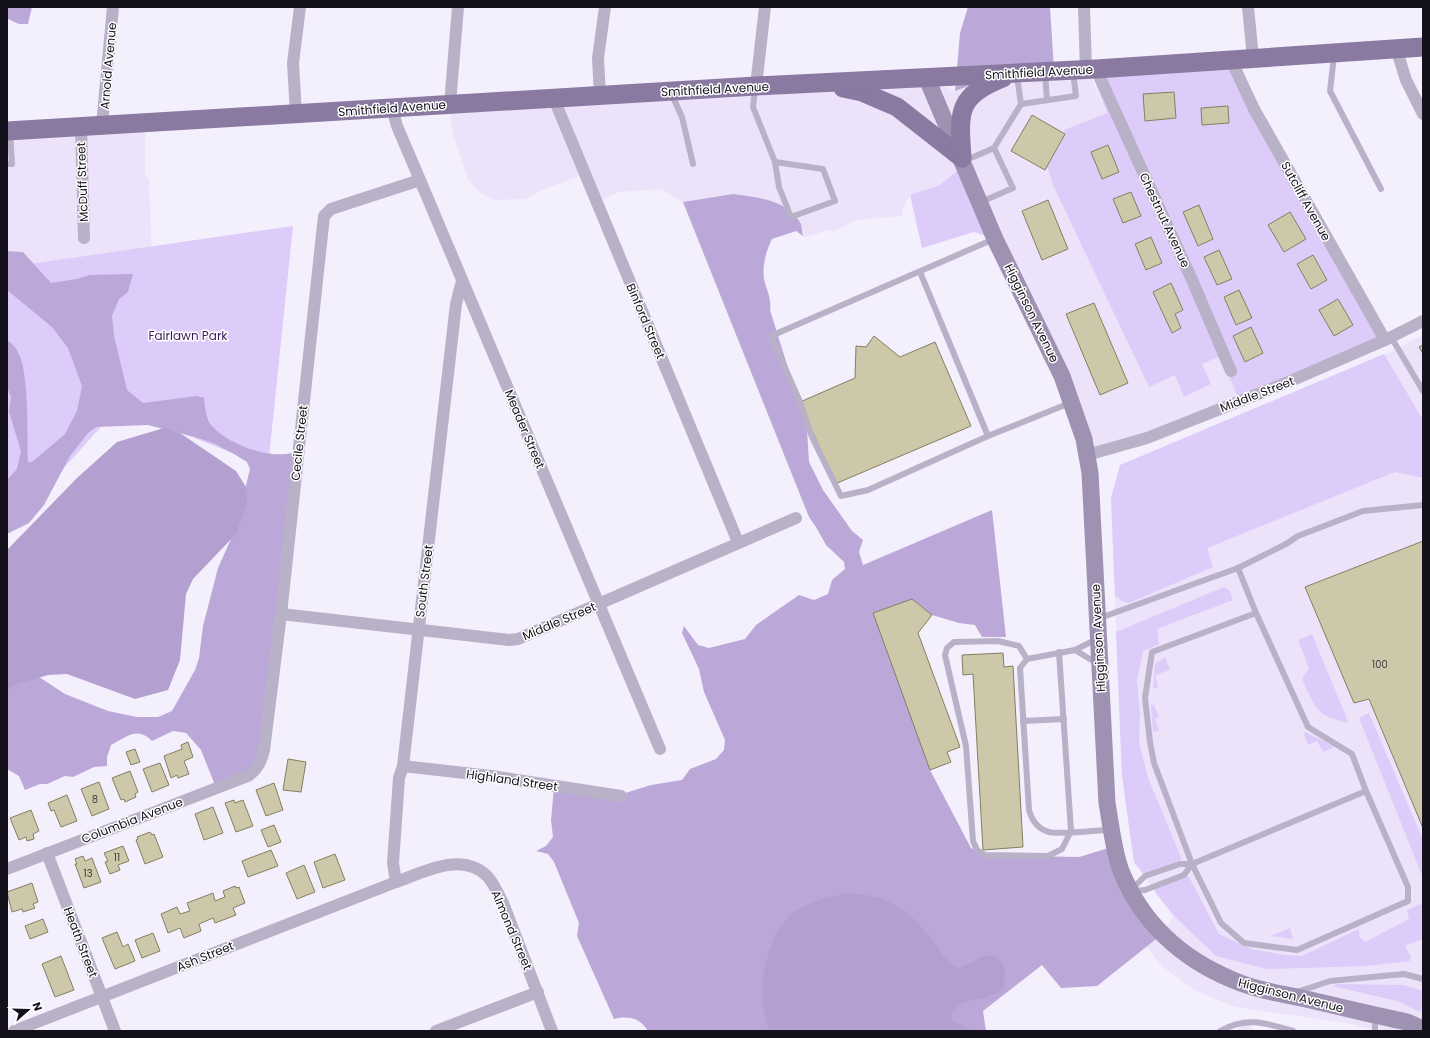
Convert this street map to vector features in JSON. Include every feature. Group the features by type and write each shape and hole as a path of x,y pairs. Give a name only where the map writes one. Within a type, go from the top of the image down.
{"main road":[{"name":"Smithfield Avenue","path":"8,131 756,86 928,79 1045,71 1085,70 1423,47"},
{"path":"963,160 960,131 964,105 975,92 984,86 1016,73"},
{"path":"826,83 862,92 897,107 963,160"}],"street":[{"name":"Arnold Avenue","path":"102,125 113,7"},
{"path":"296,114 293,63 300,7"},
{"path":"450,104 458,7"},
{"path":"600,96 598,58 605,7"},
{"path":"756,86 765,7"},
{"path":"1084,7 1085,70"},
{"path":"1248,7 1253,58"},
{"path":"1396,48 1406,80 1423,114"},
{"name":"Sutcliff Avenue","path":"1231,60 1254,109 1388,339"},
{"name":"Chestnut Avenue","path":"1085,70 1193,282 1231,371"},
{"name":"Higginson Avenue","path":"928,79 995,239 1044,336 1071,402 1084,439 1090,473 1096,619 1100,665 1107,802 1111,830 1121,871 1131,891 1152,924 1166,939 1186,955 1233,981 1286,996 1304,999 1375,1023 1407,1022 1423,1029"},
{"name":"Binford Street","path":"554,99 738,542"},
{"name":"Meader Street","path":"392,108 397,126 660,748"},
{"name":"McDuff Street","path":"81,126 84,238"},
{"name":"Cecile Street","path":"256,771 261,762 264,750 281,614 324,216 331,209 420,180"},
{"name":"South Street","path":"396,882 393,863 399,778 403,766 456,304 462,281"},
{"name":"Middle Street","path":"1087,455 1162,432 1330,365 1388,339 1423,321"},
{"name":"Middle Street","path":"281,614 509,640 518,638 599,604 738,542 796,518"},
{"name":"Highland Street","path":"403,766 491,776 621,796"},
{"name":"Columbia Avenue","path":"7,868 248,776 256,771"},
{"name":"Heath Street","path":"47,852 115,1031"},
{"name":"Almond Street","path":"396,882 441,866 453,864 466,865 477,869 488,876 503,903 552,1031"},
{"name":"Ash Street","path":"14,1031 396,882"},
{"path":"436,1031 538,992"}],"lane":[{"path":"1334,52 1330,91 1381,189"},
{"path":"1021,104 1076,96 1085,70"},
{"path":"1045,71 1047,100"},
{"path":"963,160 994,148 1021,104 1016,73"},
{"path":"756,86 753,107 775,162 779,187 791,218 834,201 823,169 775,162"},
{"path":"670,91 682,117 693,164"},
{"path":"7,164 12,164 8,131"},
{"path":"980,202 1013,188 994,148"},
{"path":"995,239 771,336 800,402 812,437 841,496 868,490 988,436 1071,402"},
{"path":"920,272 988,436"},
{"name":"Sutcliff Avenue","path":"1388,339 1423,391"},
{"path":"1096,619 1238,568 1286,544 1298,536 1363,511 1423,505"},
{"path":"1238,568 1256,614 1308,727 1352,754 1366,792 1408,887 1408,901 1297,950 1244,943 1221,923 1192,864 1154,763 1150,742 1146,698 1152,652 1256,614"},
{"path":"1098,638 1075,650 1028,659 1020,668 1029,810 1032,820 1039,827 1050,832 1111,830"},
{"path":"1028,659 1018,646 998,641 954,642 948,648 945,655 966,746 973,841 977,850 985,855 1048,856 1062,849 1070,832 1059,652"},
{"path":"1075,650 1100,665"},
{"path":"1023,721 1064,719"},
{"path":"1131,891 1146,876 1180,864 1192,864 1366,792"},
{"path":"1131,891 1145,890 1184,874 1192,864"},
{"path":"1286,996 1330,981 1404,974 1423,979"},
{"path":"1220,1031 1230,1026 1257,1021 1292,1031"}],"shaded area":[{"path":"7,7 32,7 28,24 19,24 8,19"},
{"path":"968,7 1050,7 1054,69 974,84 955,91 960,33"},
{"path":"1088,70 1107,114 1064,130 1160,381 1218,357 1222,361 1239,400 1087,455 1065,388 962,167 940,185 910,195 902,210 902,216 857,220 835,231 829,230 805,237 803,236 801,224 793,213 775,202 754,196 733,194 683,202 661,189 619,192 592,204 579,176 542,190 527,199 494,200 480,193 468,179 453,134 448,105 929,78 942,86 955,91 974,84"},
{"path":"145,123 145,174 149,180 152,259 51,283 23,252 7,251 7,131"},
{"path":"733,194 762,198 771,201 788,210 801,224 803,236 796,231 772,239 765,259 764,279 770,298 770,310 807,429 809,462 823,490 852,531 863,540 859,552 863,565 992,510 1006,637 982,637 975,625 959,623 932,615 912,599 930,770 971,848 985,855 1079,857 1112,847 1160,936 1097,986 1061,988 1042,965 983,1011 986,1031 648,1031 645,1026 637,1020 629,1018 614,1019 577,936 579,923 554,862 548,854 536,851 546,846 553,837 551,820 554,787 619,795 651,785 682,780 690,769 716,759 724,750 725,740 704,692 699,669 682,633 684,626 698,645 709,648 745,639 756,625 799,595 814,600 828,594 832,580 845,569 844,562 826,545 809,517 683,202"},
{"path":"7,251 23,252 51,283 77,279 90,275 133,274 128,292 119,299 112,316 114,336 127,390 143,403 197,396 204,398 209,422 218,432 227,438 237,444 260,452 271,454 292,453 293,458 277,605 256,769 215,785 201,750 186,733 173,731 152,741 142,734 132,734 111,745 107,757 107,766 94,767 73,777 65,776 47,784 40,784 25,790 19,776 7,769 7,674 39,677 65,694 108,711 137,717 158,717 172,711 195,670 199,658 203,626 218,568 235,530 250,469 247,462 234,454 213,443 195,437 148,425 96,427 88,433 70,456 44,505 29,523 7,534 7,480 17,469 21,451 9,412 11,397 7,387 7,340 17,351 24,370 28,462 32,462 65,434 77,411 82,386 68,348 52,327 7,290"},
{"path":"1423,335 1422,1031 1379,1031 1347,1023 1235,1007 1196,991 1163,967 1147,947 1160,936 1174,916 1134,862 1122,776 1111,498"},
{"path":"164,428 180,433 236,471 246,487 247,503 236,534 193,579 186,594 180,660 168,690 135,699 67,674 48,675 17,684 7,689 7,550 77,478 117,442"},
{"path":"846,893 873,897 896,905 915,920 946,959 957,968 986,956 997,958 1002,963 1005,975 1003,988 990,996 963,1003 951,1013 952,1020 973,1031 769,1031 763,1008 763,975 769,951 778,929 794,911 816,901"},
{"path":"1248,1022 1254,1031 1235,1031"}],"green space":[{"path":"1231,60 1385,340 1239,400 1222,361 1218,357 1202,364 1211,384 1184,397 1175,375 1149,387 1053,185 1047,166 1065,134 1064,130 1107,113 1090,69"},
{"path":"962,167 995,239 974,232 922,248 910,195 940,185"},
{"name":"Fairlawn Park","path":"293,226 268,467 118,408 7,531 7,274 23,265"},
{"path":"1384,354 1423,420 1423,478 1395,472 1207,548 1213,567 1129,603 1122,601 1115,595 1111,498 1120,465"},
{"path":"1224,587 1230,591 1233,600 1157,629 1159,644 1143,651 1137,681 1140,714 1139,742 1148,778 1181,857 1180,864 1145,876 1134,862 1122,776 1116,632"},
{"path":"1312,634 1349,723 1330,717 1318,710 1302,679 1309,668 1298,640"},
{"path":"1165,657 1170,670 1155,675 1158,687 1153,689 1155,664"},
{"path":"1151,705 1154,705 1159,717 1155,719 1159,730 1153,732"},
{"path":"1369,713 1423,840 1423,878 1359,718"},
{"path":"1305,732 1332,745 1333,748 1323,752 1317,741 1308,745 1303,733"},
{"path":"1184,875 1189,877 1219,934 1251,949 1285,955 1302,956 1359,929 1359,936 1365,942 1409,919 1407,910 1423,903 1423,939 1405,946 1411,957 1410,961 1367,966 1267,969 1216,956 1174,916 1155,892 1156,886"},
{"path":"1290,928 1293,939 1271,936"},
{"path":"1338,984 1404,985 1423,991 1423,1004 1420,1012 1397,1001 1333,986"}],"building":[{"path":"1174,92 1176,118 1145,121 1143,94"},
{"path":"1228,106 1229,123 1202,125 1201,108"},
{"path":"1032,115 1065,134 1045,170 1011,151"},
{"path":"1108,145 1119,172 1102,179 1091,152"},
{"path":"1131,192 1141,216 1123,223 1113,199"},
{"path":"1048,200 1068,249 1042,260 1022,211"},
{"path":"1199,205 1213,239 1198,246 1183,212"},
{"path":"1290,212 1306,239 1284,252 1268,225"},
{"path":"1151,237 1162,263 1146,270 1135,244"},
{"path":"1219,250 1232,279 1217,285 1204,257"},
{"path":"1313,255 1327,280 1311,289 1297,264"},
{"path":"1171,283 1183,310 1175,314 1181,328 1172,333 1153,292"},
{"path":"1239,290 1252,318 1236,325 1224,297"},
{"path":"1338,299 1353,325 1334,336 1319,310"},
{"path":"1094,303 1128,383 1100,395 1066,314"},
{"path":"1251,327 1263,353 1245,362 1233,336"},
{"path":"874,336 900,357 935,342 971,426 835,484 800,402 855,378 856,346 866,347"},
{"path":"1423,345 1423,354 1419,347"},
{"path":"1423,541 1423,828 1369,699 1354,703 1305,587"},
{"path":"912,599 932,615 918,633 960,747 947,752 951,762 930,770 873,613"},
{"path":"1003,653 1004,667 1013,666 1023,847 983,850 973,674 963,675 962,655"},
{"path":"188,742 193,757 184,761 189,774 178,778 177,775 171,778 164,756 182,749 181,745"},
{"path":"135,749 140,762 131,765 126,752"},
{"path":"288,759 306,762 301,792 283,790"},
{"path":"160,763 169,785 152,792 143,769"},
{"path":"130,771 138,792 135,794 136,797 125,802 124,799 121,800 112,778"},
{"path":"99,782 109,809 92,816 81,789"},
{"path":"274,783 283,810 266,816 256,790"},
{"path":"67,795 77,821 61,827 54,810 51,811 48,803"},
{"path":"234,800 235,803 243,800 253,826 236,832 225,803"},
{"path":"213,807 223,833 204,840 195,814"},
{"path":"31,810 39,831 33,834 34,839 27,841 26,837 19,840 10,818"},
{"path":"274,825 281,842 268,847 261,830"},
{"path":"150,832 152,835 154,834 163,857 145,864 136,840 138,839 137,837"},
{"path":"123,846 129,861 118,865 120,870 110,874 105,862 108,861 104,853"},
{"path":"271,850 278,866 248,877 242,861"},
{"path":"335,854 345,880 323,888 314,862"},
{"path":"83,856 85,861 92,858 101,882 84,888 75,864 77,864 75,859"},
{"path":"304,865 315,892 297,899 286,873"},
{"path":"32,883 38,902 33,904 35,908 23,912 22,909 12,912 7,892"},
{"path":"235,886 236,888 239,887 245,903 233,908 236,915 215,923 213,918 199,924 201,931 184,938 180,928 168,933 161,914 177,907 180,914 190,911 187,903 213,893 215,901 225,897 223,891"},
{"path":"43,919 48,932 30,939 25,926"},
{"path":"117,932 123,947 128,944 135,961 115,969 102,938"},
{"path":"153,933 160,951 142,958 135,940"},
{"path":"61,956 74,990 55,997 42,964"}]}
